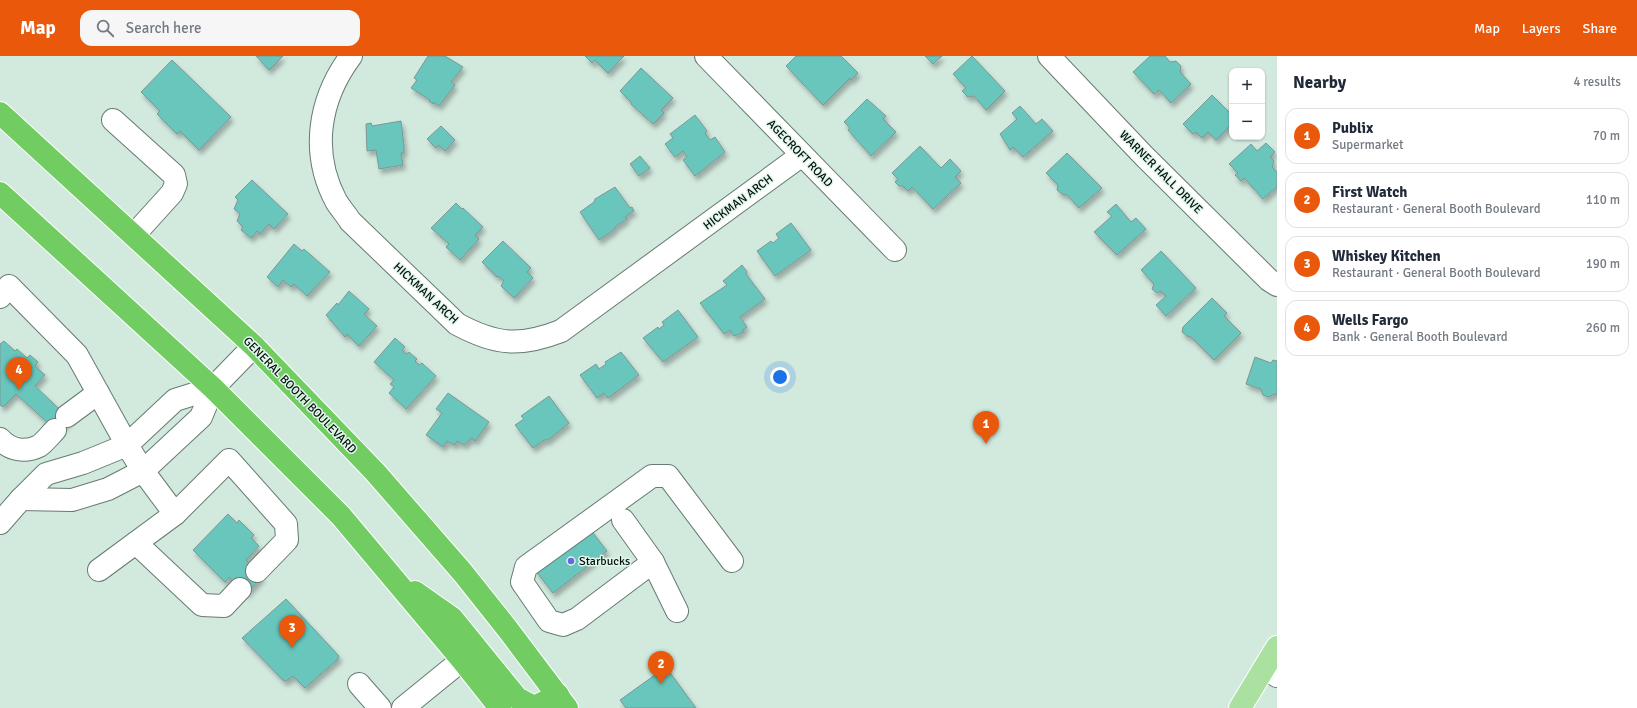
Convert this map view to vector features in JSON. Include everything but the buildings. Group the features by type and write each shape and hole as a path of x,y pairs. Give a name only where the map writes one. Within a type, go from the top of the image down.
{"highway":[{"name":"GENERAL BOOTH BOULEVARD","path":"0,113 254,346 375,472 463,573 562,701"},
{"path":"0,192 213,388 341,516 462,660 500,708"},
{"path":"391,575 452,618 517,698 534,707 562,701"}],"main road":[{"path":"1240,708 1271,672 1277,647"}],"street":[{"name":"HICKMAN ARCH","path":"351,56 331,88 324,111 321,131 322,155 327,178 336,201 350,221 452,319 477,335 498,341 527,341 541,339 561,331 802,155"},
{"name":"AGECROFT ROAD","path":"706,56 895,250"},
{"name":"WARNER HALL DRIVE","path":"1049,56 1144,156 1269,280 1277,284"},
{"path":"113,120 174,175 176,184 172,193 134,235"},
{"path":"0,297 10,286 77,355 127,446 143,471 175,514"},
{"path":"21,499 72,500 108,489 143,471 200,417 213,388 254,346"},
{"path":"0,523 46,474 83,463 127,446 176,400 213,388"},
{"path":"0,439 12,448 22,450 38,446 61,423 98,393"},
{"path":"99,570 175,514 229,460 286,524 287,540 257,571"},
{"path":"653,562 577,619 563,625 549,621 522,582 526,568 652,476 668,476 732,561"},
{"path":"623,520 653,562 677,611"},
{"path":"136,543 202,605 224,606 240,588"},
{"path":"403,708 462,660"},
{"path":"359,684 380,708"}],"place":[{"name":"Wells Fargo","path":"19,390"},
{"name":"Publix","path":"986,444"},
{"name":"Starbucks","path":"571,561"},
{"name":"Whiskey Kitchen","path":"292,648"},
{"name":"First Watch","path":"661,684"}]}
